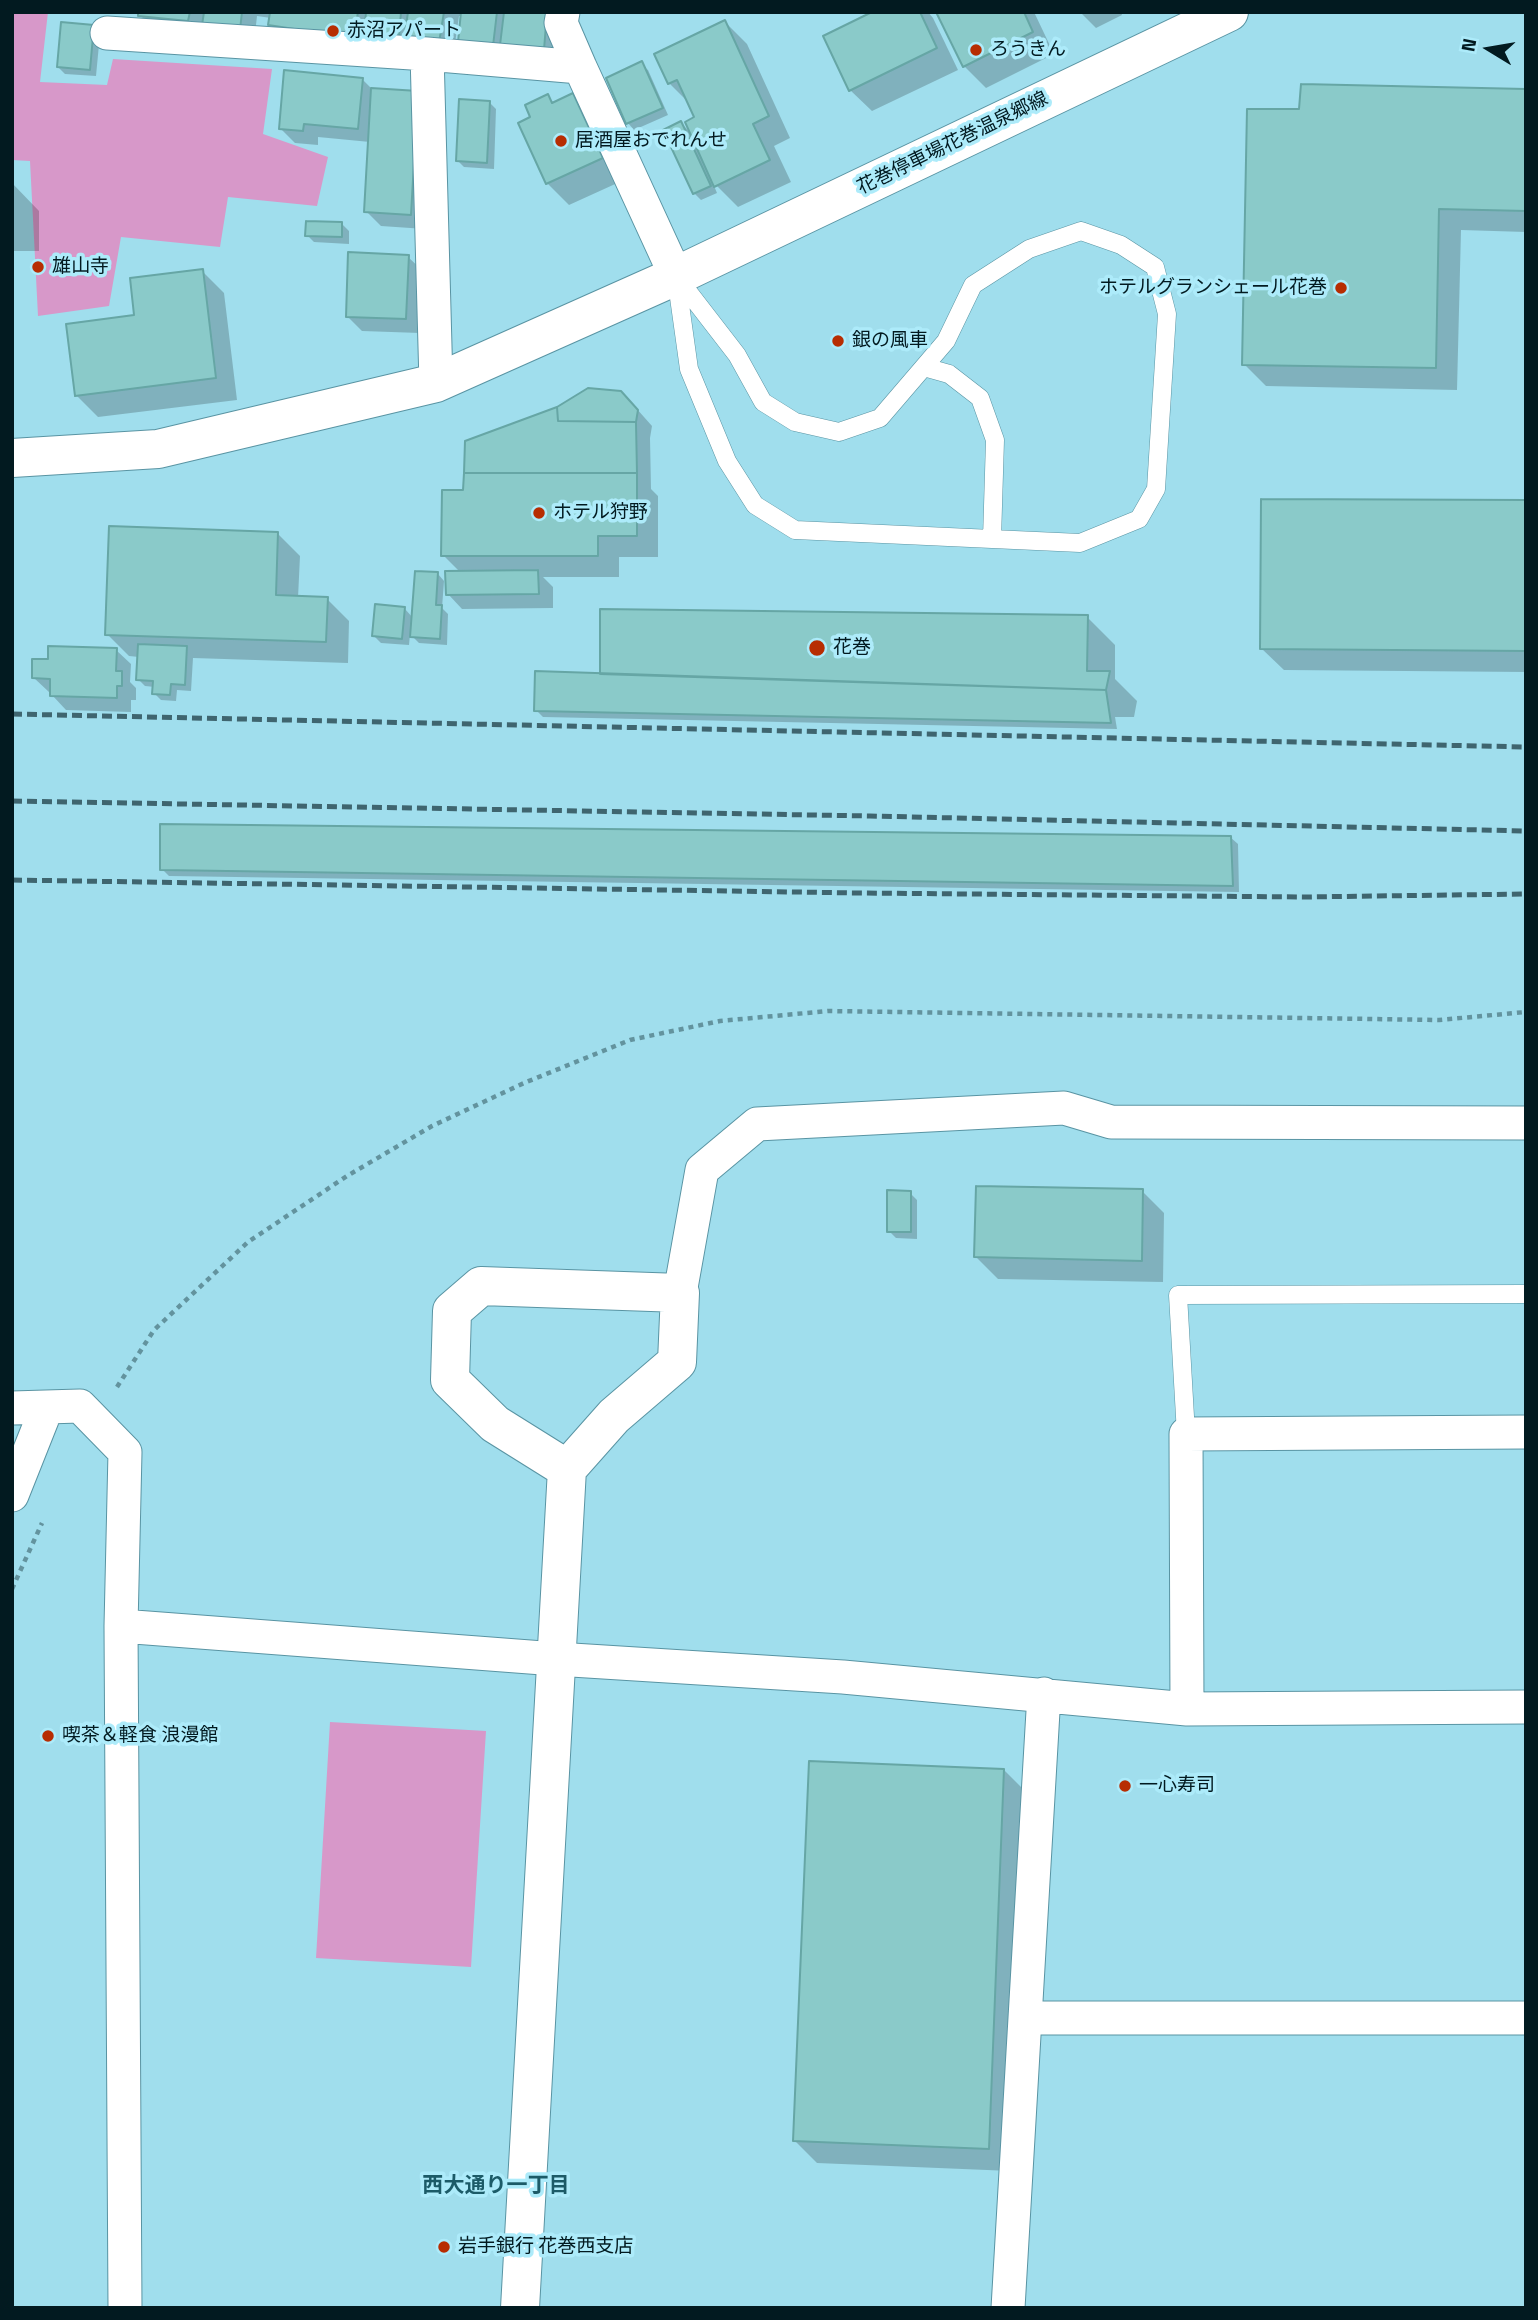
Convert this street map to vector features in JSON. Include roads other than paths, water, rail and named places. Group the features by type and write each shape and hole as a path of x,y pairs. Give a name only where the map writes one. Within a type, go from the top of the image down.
{"street":[{"path":"563,12 562,23 580,67 676,276"},
{"name":"花巻停車場花巻温泉郷線","path":"12,458 158,449 436,383 676,276 1229,12"},
{"path":"107,33 580,67"},
{"path":"427,54 436,383"},
{"path":"520,2308 567,1469 614,1416 677,1362 680,1293 702,1170 757,1124 1064,1108 1111,1122 1526,1123"},
{"path":"567,1469 495,1424 450,1380 452,1311 481,1286 680,1293"},
{"path":"12,1408 80,1406 125,1452 121,1626 125,2308"},
{"path":"12,1495 47,1407"},
{"path":"1187,1709 1186,1434 1526,1433"},
{"path":"121,1626 556,1659 843,1677 1187,1709 1526,1707"},
{"path":"1008,2308 1044,1694"},
{"path":"1025,2018 1526,2018"}],"lane":[{"path":"1081,231 1121,245 1156,267 1167,314 1156,488 1139,519 1080,543 795,530 755,505 727,461 689,369 676,276 737,355 764,402 795,422 839,432 880,418 946,341 973,285 1028,249 1081,231"},
{"path":"924,367 949,374 980,398 995,440 992,539"},
{"path":"1186,1434 1178,1295 1526,1294"}],"railway":[{"path":"12,714 1526,747"},
{"path":"12,801 1526,831"},
{"path":"12,880 859,893 1303,897 1526,894"}],"place":[{"name":"赤沼アパート","path":"333,31"},
{"name":"ろうきん","path":"976,50"},
{"name":"居酒屋おでれんせ","path":"561,141"},
{"name":"雄山寺","path":"38,267"},
{"name":"ホテルグランシェール花巻","path":"1341,288"},
{"name":"銀の風車","path":"838,341"},
{"name":"ホテル狩野","path":"539,513"},
{"name":"花巻","path":"817,648"},
{"name":"喫茶＆軽食 浪漫館","path":"48,1736"},
{"name":"一心寿司","path":"1125,1786"},
{"name":"岩手銀行 花巻西支店","path":"444,2247"}],"district":[{"name":"西大通り一丁目","path":"496,2187"}]}
